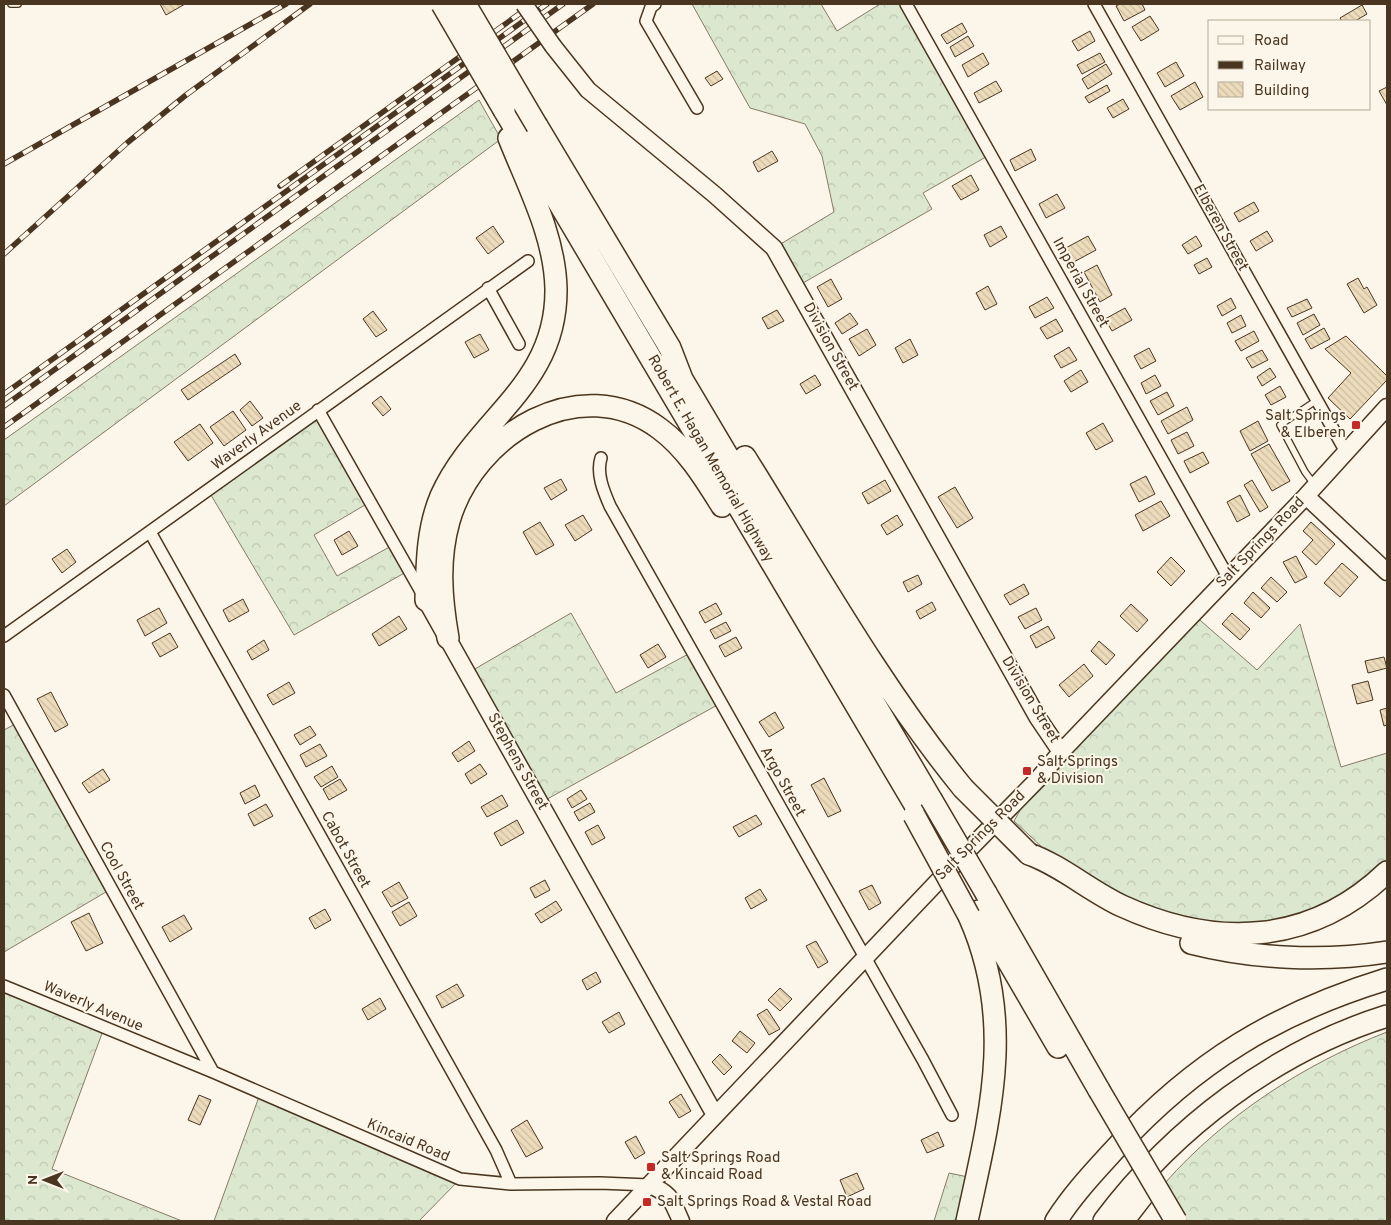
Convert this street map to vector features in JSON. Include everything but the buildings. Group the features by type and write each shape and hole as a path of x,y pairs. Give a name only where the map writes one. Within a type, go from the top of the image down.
{"highway":[{"path":"426,600 429,534 441,497 458,466 531,375 545,349 554,315 554,264 523,135 506,129 504,110 442,4"},
{"name":"Robert E. Hagan Memorial Highway","path":"465,4 523,135 900,782 921,808"},
{"name":"Robert E. Hagan Memorial Highway","path":"523,135 670,348"},
{"path":"670,348 692,372 893,695 931,749 964,788 1030,854 1038,867 1094,905 1135,925 1178,940 1228,951 1280,956 1342,956 1387,952"},
{"path":"670,348 682,379 921,808 977,905 1171,1221"},
{"path":"448,638 442,602 441,559 449,520 460,494 476,469 492,451 515,431 534,419 556,410 577,406 610,406 630,411 661,430 690,459 740,532 762,548"},
{"path":"921,808 977,905 994,1008 996,1047 994,1094 967,1221"},
{"path":"1030,854 1045,859 1106,897 1140,913 1183,928 1223,935 1274,931 1314,920 1338,909 1387,872"},
{"path":"1056,1221 1085,1182 1150,1111 1216,1058 1242,1041 1291,1015 1340,993 1387,979"},
{"path":"1104,1221 1153,1162 1188,1130 1234,1095 1290,1059 1328,1039 1387,1016"},
{"path":"1123,1221 1160,1174 1224,1118 1280,1078 1350,1038 1387,1023"}],"street":[{"name":"Division Street","path":"524,4 553,46 588,90 715,195 774,248 1038,718 1061,752"},
{"path":"655,4 651,7 646,21 697,108"},
{"name":"Imperial Street","path":"906,4 1228,577"},
{"name":"Elberen Street","path":"1094,4 1346,452"},
{"name":"Waverly Avenue","path":"4,636 528,261"},
{"path":"488,288 519,344"},
{"name":"Salt Springs Road","path":"615,1221 940,879 1038,779 1061,752 1311,491 1387,407"},
{"name":"Stephens Street","path":"318,410 715,1115"},
{"name":"Argo Street","path":"601,458 599,466 602,486 610,506 923,1060 952,1116"},
{"path":"1311,491 1387,572"},
{"name":"Cabot Street","path":"150,532 496,1150 511,1184"},
{"name":"Cool Street","path":"4,695 213,1072"},
{"name":"Waverly Avenue","path":"4,986 170,1056"},
{"name":"Kincaid Road","path":"170,1056 213,1072 460,1179 511,1184 600,1183 649,1185"},
{"path":"649,1185 661,1189 669,1196 681,1221"}],"lane":[{"path":"11,4 18,4"},
{"path":"1311,491 1305,472 1280,425 1317,400"}],"green space":[{"path":"692,4 821,4 837,31 880,4 906,4 991,154 923,193 932,209 796,287 774,248 834,212 822,156 805,124 750,108"},
{"path":"479,100 501,139 4,506 4,440"},
{"path":"318,410 370,502 314,535 337,576 393,545 408,571 294,635 208,490"},
{"path":"571,613 616,693 692,652 721,703 540,803 468,673"},
{"path":"1193,614 1257,670 1300,624 1341,767 1387,753 1387,861 1375,873 1312,914 1240,927 1187,919 1128,899 1044,849 1014,821 1038,779"},
{"path":"19,722 111,889 4,952 4,730"},
{"path":"4,986 104,1028 52,1169 182,1221 4,1221"},
{"path":"1387,1032 1387,1221 1187,1221 1165,1183 1188,1159 1239,1114 1267,1094 1326,1060"},
{"path":"260,1094 460,1179 419,1221 214,1221"},
{"path":"949,1173 968,1177 957,1221 934,1221"}],"railway":[{"path":"4,164 286,4"},
{"path":"4,254 127,143 186,95 310,4"},
{"path":"280,186 533,4"},
{"path":"4,394 547,4"},
{"path":"4,406 563,4"},
{"path":"4,427 593,4"}],"place":[{"name":"Salt Springs & Elberen","path":"1356,425"},
{"name":"Salt Springs & Division","path":"1027,771"},
{"name":"Salt Springs Road & Kincaid Road","path":"651,1167"},
{"name":"Salt Springs Road & Vestal Road","path":"647,1202"}]}
